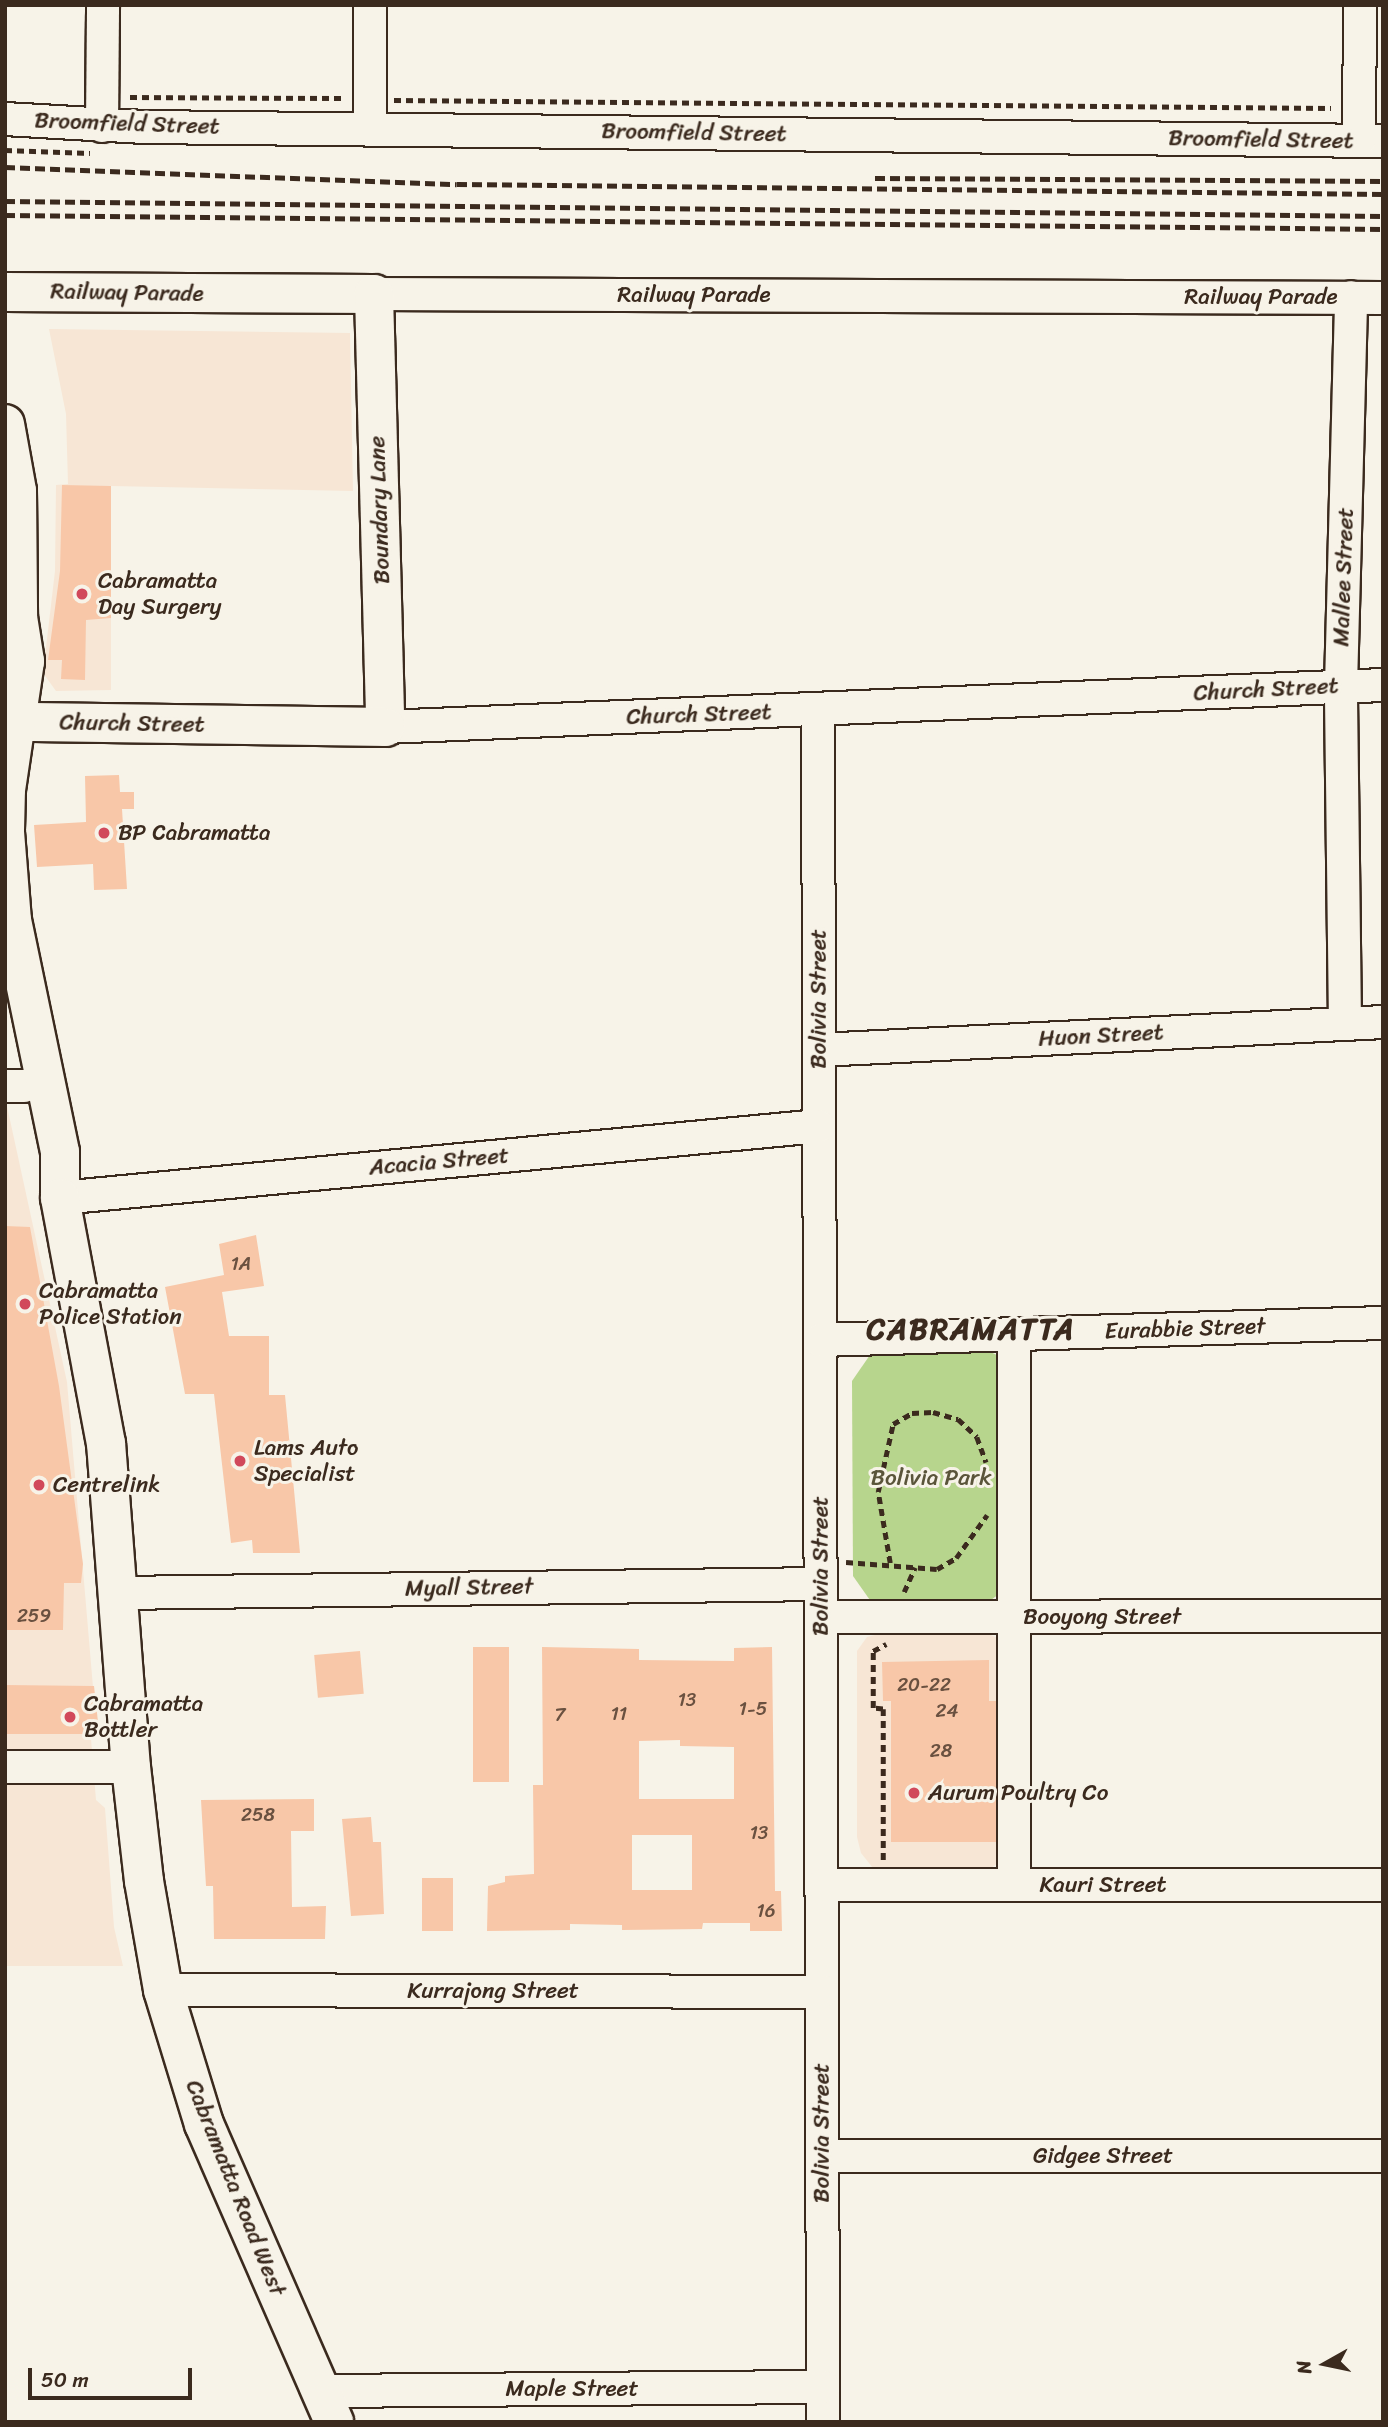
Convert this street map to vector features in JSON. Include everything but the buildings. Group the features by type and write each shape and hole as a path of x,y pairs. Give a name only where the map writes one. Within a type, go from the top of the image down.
{"main road":[{"name":"Railway Parade","path":"5,292 374,293"},
{"name":"Boundary Lane","path":"374,293 385,727"},
{"name":"Cabramatta Road West","path":"5,424 18,505 11,633 25,661 15,722 5,831 18,957 62,1162 60,1198 106,1443 131,1767 144,1881 163,1990 204,2124 327,2406"},
{"name":"Church Street","path":"15,722 385,727"},
{"name":"Cabramatta Road West","path":"5,999 15,1086 42,1166 60,1198"}],"street":[{"path":"102,140 103,5"},
{"path":"370,5 370,130"},
{"path":"1360,5 1371,141"},
{"name":"Broomfield Street","path":"5,119 102,140 370,130 1371,141"},
{"name":"Railway Parade","path":"374,293 1383,298"},
{"name":"Mallee Street","path":"1345,1024 1341,686 1351,297"},
{"name":"Church Street","path":"385,727 1383,685"},
{"name":"Bolivia Street","path":"818,710 823,2422"},
{"name":"Huon Street","path":"819,1050 1383,1022"},
{"name":"Acacia Street","path":"60,1198 819,1126"},
{"name":"Eurabbie Street","path":"820,1340 1383,1323"},
{"path":"1014,1334 1014,1885"},
{"name":"Myall Street","path":"117,1593 821,1572"},
{"name":"Booyong Street","path":"821,1617 1383,1616"},
{"path":"5,1767 131,1767"},
{"name":"Kauri Street","path":"823,1885 1383,1885"},
{"name":"Kurrajong Street","path":"163,1990 822,1992"},
{"name":"Gidgee Street","path":"822,2157 1383,2156"},
{"name":"Maple Street","path":"327,2406 823,2387"}],"path":[{"path":"130,97 349,98"},
{"path":"392,100 1331,108"},
{"path":"5,150 102,140"},
{"path":"890,1563 878,1492 893,1424 912,1413 933,1412 958,1419 977,1437 987,1476"},
{"path":"821,1572 890,1563 937,1569 962,1551 988,1513 988,1505"},
{"path":"883,1885 883,1709 873,1709 873,1651 894,1642"}],"shaded area":[{"path":"49,329 350,333 353,491 111,486 111,690 56,691 43,673 55,571 56,485 68,484 66,414"},
{"path":"5,1097 67,1382 97,1734 91,1739 96,1800 105,1808 114,1927 123,1966 5,1966"},
{"path":"986,1633 1000,1639 1003,1860 985,1872 873,1868 861,1853 857,1837 857,1651 867,1637 875,1635"}],"green space":[{"name":"Bolivia Park","path":"984,1349 999,1356 999,1594 987,1603 872,1603 853,1576 852,1381 872,1352"}],"railway":[{"path":"5,167 457,184 1383,194"},
{"path":"875,178 1383,181"},
{"path":"5,201 1383,216"},
{"path":"5,215 1383,229"}],"place":[{"name":"Cabramatta Day Surgery","path":"82,594"},
{"name":"BP Cabramatta","path":"104,833"},
{"name":"Cabramatta Police Station","path":"25,1304"},
{"name":"Lams Auto Specialist","path":"240,1461"},
{"name":"Centrelink","path":"39,1485"},
{"name":"Cabramatta Bottler","path":"70,1717"},
{"name":"Aurum Poultry Co","path":"914,1793"}],"district":[{"name":"CABRAMATTA","path":"971,1329"}]}
